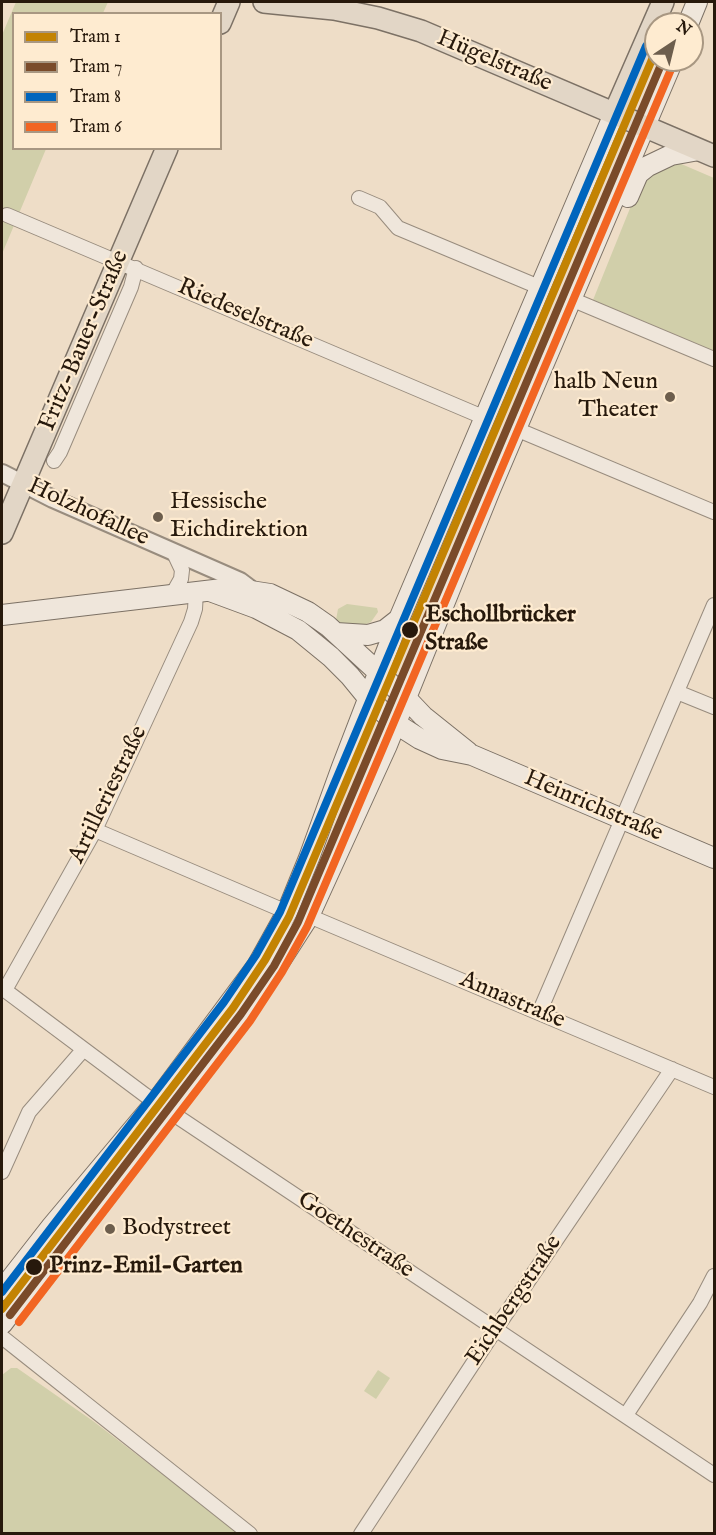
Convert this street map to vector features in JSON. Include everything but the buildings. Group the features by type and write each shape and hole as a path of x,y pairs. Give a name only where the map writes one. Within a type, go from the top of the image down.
{"main road":[{"path":"222,18 229,2"},
{"name":"Hügelstraße","path":"264,2 336,5 421,31 707,153"},
{"path":"2,1324 161,1106 257,966 287,912 399,619 483,417 663,2"},
{"path":"2,1290 52,1226 161,1106 280,961 309,916 395,723 516,429 668,72"},
{"name":"Fritz-Bauer-Straße","path":"2,532 23,483 128,265 166,150"},
{"path":"595,245 613,229 638,174 648,166 671,155 707,153"},
{"path":"2,615 231,588 252,590 285,599 308,612 336,633 378,672"},
{"path":"203,591 256,608 298,630 344,670 368,698"},
{"path":"336,633 368,635 385,630 399,619"},
{"name":"Heinrichstraße","path":"378,672 423,716 472,755"},
{"name":"Heinrichstraße","path":"368,698 395,723 420,739 442,749 472,755 714,858"}],"street":[{"path":"359,198 380,207 398,228 539,287"},
{"name":"Riedeselstraße","path":"7,215 483,417"},
{"name":"Fritz-Bauer-Straße","path":"54,461 60,452 131,287 128,265"},
{"path":"571,298 714,359"},
{"path":"516,429 714,512"},
{"name":"Holzhofallee","path":"2,473 240,581 252,590"},
{"name":"Holzhofallee","path":"172,595 181,579 182,570 174,553"},
{"name":"Artilleriestraße","path":"3,989 95,830 203,591"},
{"path":"540,1013 714,605"},
{"path":"677,692 714,707"},
{"path":"95,830 287,912"},
{"name":"Annastraße","path":"309,916 714,1087"},
{"name":"Goethestraße","path":"3,989 161,1106 714,1474"},
{"path":"2,1172 29,1112 83,1050"},
{"name":"Eichbergstraße","path":"361,1533 495,1330 672,1070"},
{"path":"626,1415 700,1303 714,1276"},
{"path":"2,1337 250,1533"}],"shaded area":[{"path":"16,2 108,2 103,12 12,12 12,150 46,150 2,254 2,35"},
{"path":"607,150 610,152 433,569 429,568"},
{"path":"679,163 714,178 714,351 593,300 639,186 656,169"},
{"path":"347,604 377,608 378,612 371,622 359,627 340,626 336,620 338,609"},
{"path":"11,1368 17,1368 93,1421 239,1533 2,1534 2,1375"},
{"path":"378,1370 390,1378 376,1399 364,1391"}],"tram line":[{"name":"8","path":"2,1292 224,1002 256,955 280,912 644,51"},
{"name":"1","path":"2,1309 233,1008 265,960 289,917 647,72"},
{"name":"7","path":"10,1315 241,1014 274,966 298,922 658,72"},
{"name":"6","path":"19,1322 250,1021 282,972 307,927 670,72"}],"place":[{"name":"halb Neun Theater","path":"670,397"},
{"name":"Hessische Eichdirektion","path":"158,517"},
{"name":"Eschollbrücker Straße","path":"410,630"},
{"name":"Bodystreet","path":"110,1229"},
{"name":"Prinz-Emil-Garten","path":"34,1267"}]}
